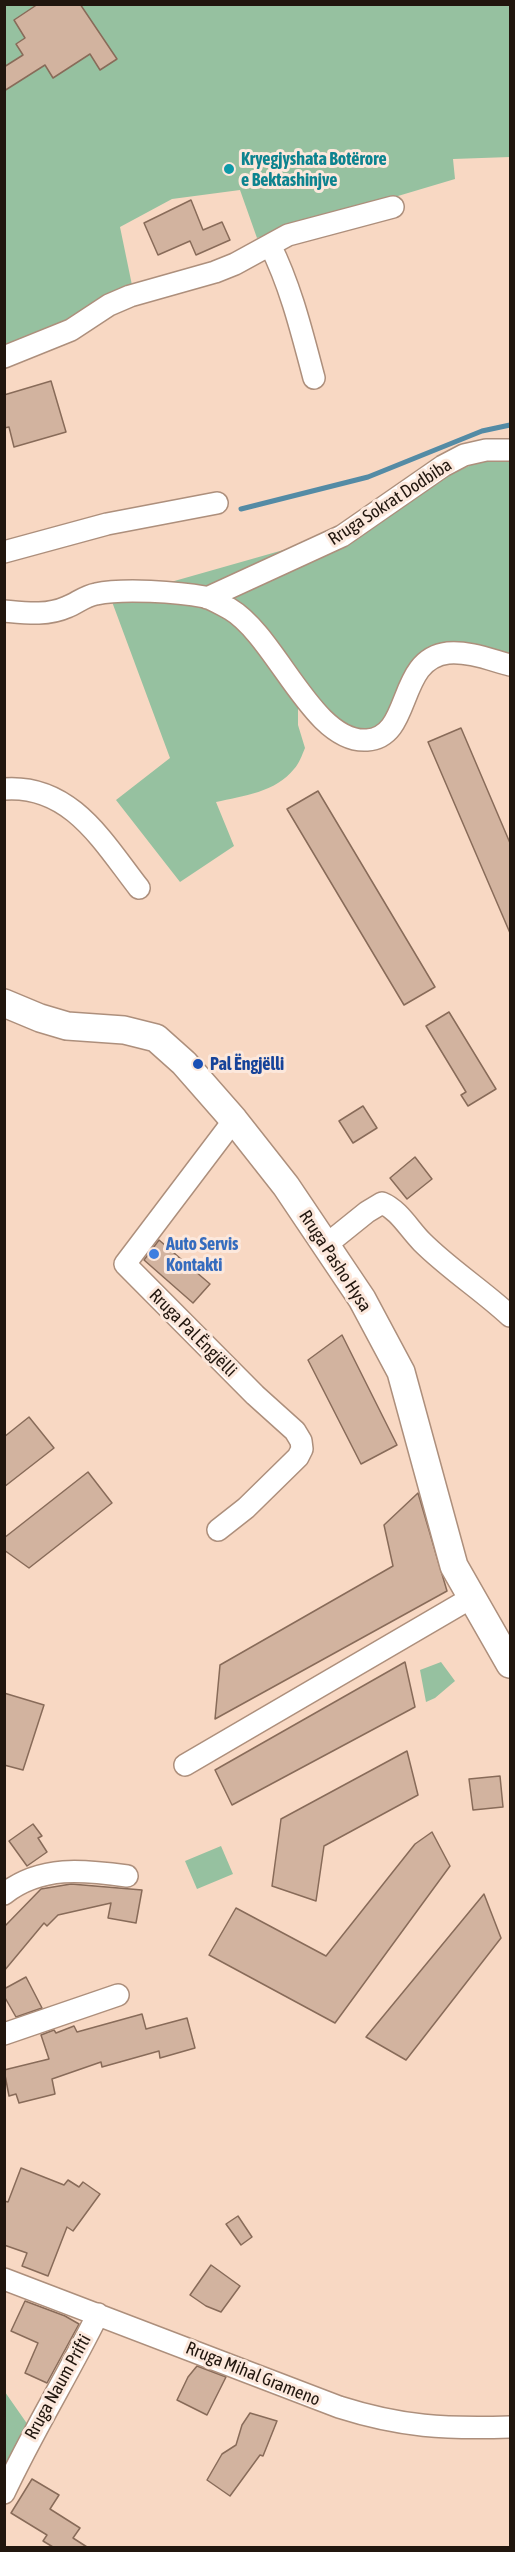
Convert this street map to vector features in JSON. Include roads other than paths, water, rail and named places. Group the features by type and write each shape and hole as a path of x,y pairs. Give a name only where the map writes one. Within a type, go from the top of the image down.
{"main road":[{"name":"Rruga Pasho Hysa","path":"4,1003 67,1026 124,1030 156,1038 184,1063 234,1119 286,1186 383,1336 401,1372 454,1566 510,1664"}],"street":[{"path":"4,357 71,330 109,305 130,296 214,272 288,235 393,207"},
{"path":"270,245 280,264 300,324 314,378"},
{"name":"Rruga Sokrat Dodbiba","path":"207,598 342,536 443,466 464,455 486,450 510,450"},
{"path":"4,552 107,524 217,503"},
{"path":"4,610 33,614 53,612 97,594 118,592 161,592 207,598 231,610 246,621 265,641 319,717 335,731 350,738 367,740 382,736 393,725 415,675 423,664 433,657 447,653 461,653 510,665"},
{"path":"4,789 22,787 47,793 67,804 85,821 140,888"},
{"name":"Rruga Pal Ëngjëlli","path":"218,1530 246,1508 298,1457 302,1449 301,1441 295,1431 255,1395 125,1264 234,1119"},
{"path":"326,1245 367,1212 382,1203 390,1206 422,1241 468,1283 510,1316"},
{"path":"185,1765 471,1598"},
{"path":"4,1894 26,1881 57,1871 127,1876"},
{"path":"4,2034 118,1995"},
{"name":"Rruga Mihal Grameno","path":"4,2279 339,2408 373,2418 409,2426 510,2427"},
{"name":"Rruga Naum Prifti","path":"4,2493 29,2438 77,2357 98,2314"}],"waterway":[{"path":"241,509 368,477 482,431 510,425"}],"place":[{"name":"Kryegjyshata Botërore e Bektashinjve","path":"229,169"},
{"name":"Pal Ëngjëlli","path":"198,1064"},
{"name":"Auto Servis Kontakti","path":"154,1254"}]}
